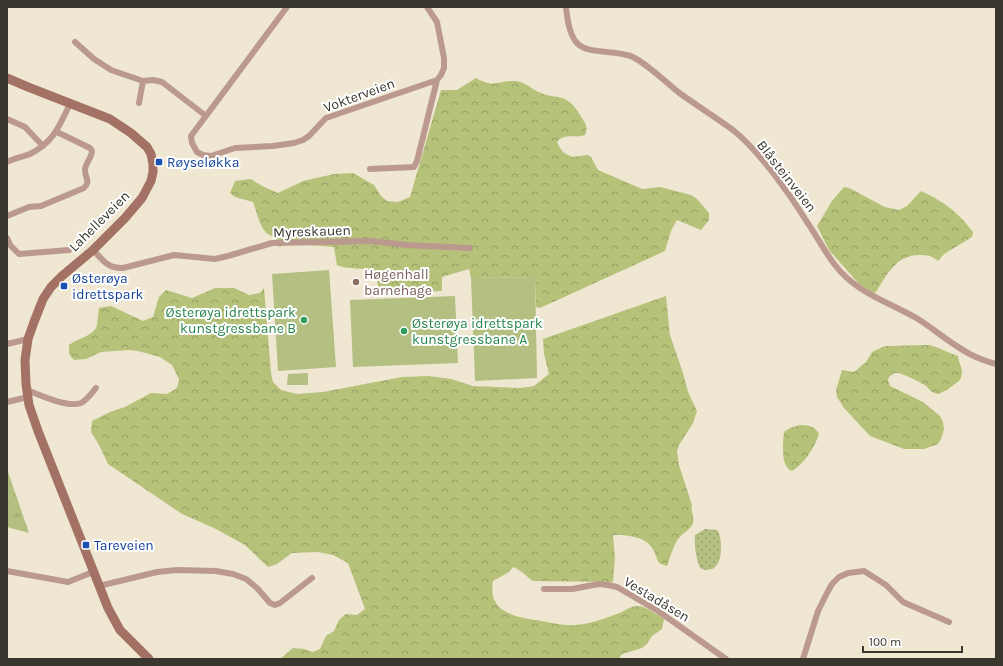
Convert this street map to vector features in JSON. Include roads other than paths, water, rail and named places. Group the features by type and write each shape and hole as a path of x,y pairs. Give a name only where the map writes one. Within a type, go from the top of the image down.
{"street":[{"name":"Vokterveien","path":"287,7 191,136 192,143 197,152 203,155 211,156 235,148 273,146 303,140 309,136 326,118 437,80"},
{"path":"370,169 414,167 417,161 437,80 444,68 444,58 437,22 427,7"},
{"name":"Blåsteinveien","path":"566,7 570,32 581,47 602,52 618,52 632,57 646,65 678,92 734,131 781,184 805,217 820,244 836,266 852,283 869,294 918,319 975,357 996,364"},
{"path":"75,42 100,64 111,70 143,81 154,80 162,82 206,116"},
{"name":"Lahelleveien","path":"7,78 110,119 131,133 147,147 151,154 153,172 151,181 142,198 125,218 93,250 51,287 38,309 28,339 25,360 27,394 38,431 98,586 120,630 149,659"},
{"path":"139,104 143,81"},
{"path":"7,162 29,154 43,146 51,139 57,132 70,104"},
{"path":"7,120 25,127 43,146"},
{"path":"7,216 29,207 41,206 84,188 87,185 88,182 85,171 92,151 90,148 57,132"},
{"path":"7,238 10,245 19,254 69,250"},
{"name":"Myreskauen","path":"93,250 111,267 123,268 174,255 215,259 272,242 371,241 407,245 470,248"},
{"path":"7,344 28,339"},
{"path":"7,402 27,394 61,402 74,404 82,403 96,388"},
{"path":"98,586 156,572 177,570 216,571 233,574 246,579 257,588 270,603 275,604 280,603 312,578"},
{"path":"7,571 68,582 93,572"},
{"path":"803,659 818,611 827,593 832,584 839,577 848,573 864,571 886,585 903,602 949,622"},
{"name":"Vestadåsen","path":"544,589 572,589 599,584 617,587 658,611 726,659"}],"place":[{"name":"Røyseløkka","path":"159,162"},
{"name":"Høgenhall barnehage","path":"356,282"},
{"name":"Østerøya idrettspark","path":"64,286"},
{"name":"Østerøya idrettspark kunstgressbane B","path":"304,320"},
{"name":"Østerøya idrettspark kunstgressbane A","path":"404,331"},
{"name":"Tareveien","path":"86,545"}]}
